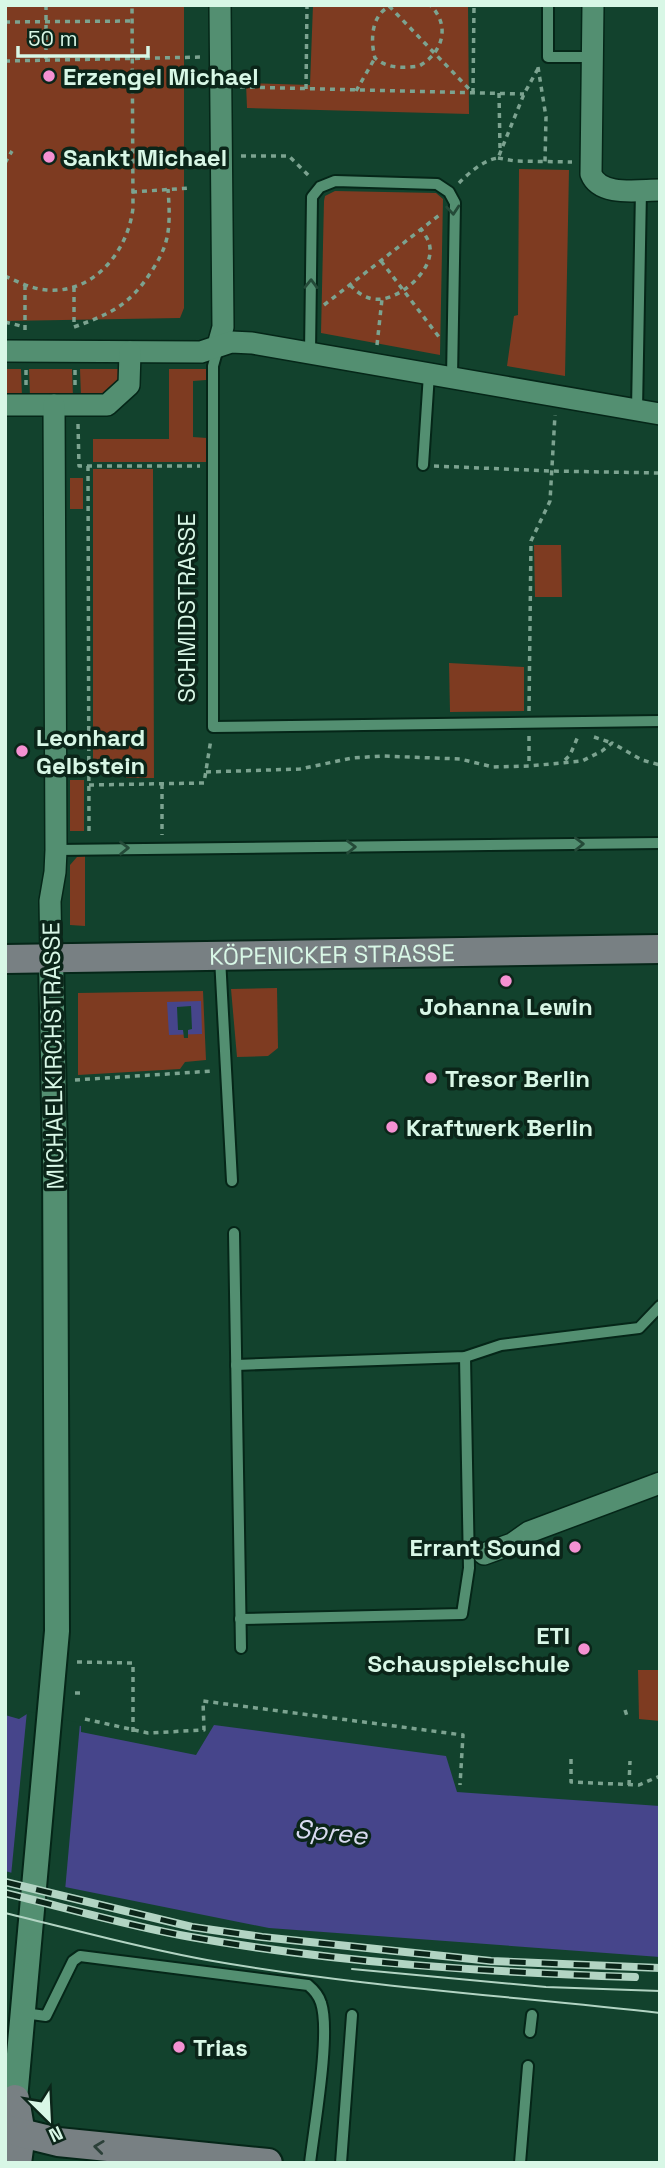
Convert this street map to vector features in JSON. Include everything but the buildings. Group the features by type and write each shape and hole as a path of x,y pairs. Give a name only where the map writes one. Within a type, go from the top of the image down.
{"main road":[{"name":"KÖPENICKER STRASSE","path":"5,959 660,949"},
{"path":"12,2119 47,2141 174,2159 268,2163"},
{"path":"12,2119 17,2163"}],"street":[{"path":"218,345 223,327 220,5"},
{"path":"593,5 589,163 594,182 602,188 650,190"},
{"path":"5,351 201,352 231,342 251,343 660,414"},
{"path":"5,405 107,405 129,385 130,352"},
{"name":"MICHAELKIRCHSTRASSE","path":"12,2119 36,1888 57,1631 55,1156 50,901 56,850 54,405"},
{"path":"477,1554 512,1544 529,1532 660,1483"}],"lane":[{"path":"548,5 548,57 592,57"},
{"path":"310,353 312,197 320,187 335,181 437,184 449,192 455,203 452,378"},
{"path":"636,410 650,190"},
{"name":"SCHMIDSTRASSE","path":"218,345 213,366 213,727 660,721"},
{"path":"423,466 429,374"},
{"path":"56,850 660,843"},
{"path":"220,956 232,1181"},
{"path":"234,1233 241,1648"},
{"path":"236,1365 465,1357 501,1345 639,1328 660,1306"},
{"path":"240,1619 462,1614 469,1568 477,1554 465,1357"},
{"path":"24,2013 46,2016 73,1961 80,1956 308,1985 321,2003 323,2017 323,2050 310,2163"},
{"path":"341,2163 352,2015"},
{"path":"530,2032 532,2015"},
{"path":"520,2163 528,2066"}],"path":[{"path":"46,5 46,60"},
{"path":"5,276 25,285 47,290 74,287 104,269 118,251 131,220 132,5"},
{"path":"306,89 307,5"},
{"path":"430,5 437,11 442,28 440,46 434,53 425,63 414,67 388,66 376,58 371,39 373,30 380,14 391,5 434,53 472,93"},
{"path":"472,93 474,5"},
{"path":"5,22 132,21"},
{"path":"5,61 220,57"},
{"path":"498,158 524,94 538,67 548,57"},
{"path":"356,91 376,58"},
{"path":"538,67 546,117 545,162"},
{"path":"220,87 524,94"},
{"path":"499,93 500,150"},
{"path":"5,163 12,151"},
{"path":"221,156 289,156 320,187"},
{"path":"449,192 471,172 491,159 589,163"},
{"path":"132,192 190,188"},
{"path":"74,287 74,327 102,317 131,299 157,263 165,245 169,220 168,189"},
{"path":"310,316 455,203"},
{"path":"350,285 360,295 375,300 390,298 403,290 426,266 430,250 428,239 421,229"},
{"path":"381,261 452,353"},
{"path":"5,322 25,327 25,285"},
{"path":"374,365 382,299"},
{"path":"26,361 26,397"},
{"path":"74,361 75,397"},
{"path":"529,766 531,541 550,501 554,419 558,396"},
{"path":"78,414 79,466 212,466"},
{"path":"88,466 90,849"},
{"path":"423,466 660,473"},
{"path":"563,761 570,755 579,734 579,722"},
{"path":"89,785 204,783 213,727"},
{"path":"579,734 612,744 642,760 660,765"},
{"path":"206,772 317,768 352,758 382,756 460,758 493,767 529,766 582,761 612,744"},
{"path":"162,784 162,847"},
{"path":"75,1080 226,1071"},
{"path":"77,1662 97,1665 132,1663 133,1737"},
{"path":"75,1693 81,1693"},
{"path":"85,1719 148,1733 199,1731 204,1730 203,1701 463,1735 460,1785"},
{"path":"625,1710 628,1719"},
{"path":"571,1759 571,1782 639,1785 660,1776"},
{"path":"629,1761 629,1785"}],"shaded area":[{"path":"5,5 184,5 184,308 180,318 5,321"},
{"path":"313,5 468,5 469,114 247,108 246,83 310,85"},
{"path":"519,169 569,170 565,376 507,366 514,316 518,315"},
{"path":"335,191 436,193 443,199 440,355 321,333 324,201 325,196"},
{"path":"5,369 21,369 22,397 5,397"},
{"path":"29,369 72,369 73,397 30,397"},
{"path":"80,369 122,369 121,380 102,397 81,397"},
{"path":"169,369 206,369 206,380 193,381 193,437 207,438 206,462 93,462 93,439 169,439"},
{"path":"93,469 153,469 154,778 126,778 126,765 93,765"},
{"path":"70,478 83,478 83,509 70,509"},
{"path":"534,545 561,545 562,597 535,597"},
{"path":"449,663 524,667 524,711 450,712"},
{"path":"70,780 84,780 84,831 70,831"},
{"path":"85,856 85,926 70,925 70,865 77,857"},
{"path":"277,988 278,1048 268,1056 237,1057 231,989"},
{"path":"203,991 206,1060 185,1062 180,1069 78,1075 78,993"},
{"path":"638,1670 660,1670 660,1721 639,1719"}],"water":[{"path":"201,1001 202,1034 169,1035 167,1002"},
{"name":"Spree","path":"27,1714 81,1726 81,1732 196,1755 214,1725 446,1756 457,1792 660,1806 660,1957 269,1928 65,1887 5,1871 5,1715 19,1719"}],"pier":[{"path":"191,1006 192,1029 188,1030 188,1038 184,1038 183,1030 178,1030 177,1007"},
{"path":"27,1711 80,1723 65,1891 11,1876"}],"tram line":[{"path":"5,1913 156,1950 263,1969 376,1984 660,2013"},
{"path":"352,1969 546,1987 660,1991"}],"railway":[{"path":"5,1882 192,1927 262,1937 491,1961 660,1968"},
{"path":"5,1893 168,1933 302,1954 468,1969 635,1977"}],"place":[{"name":"Erzengel Michael","path":"49,76"},
{"name":"Sankt Michael","path":"49,157"},
{"name":"Leonhard Gelbstein","path":"22,751"},
{"name":"Johanna Lewin","path":"506,981"},
{"name":"Tresor Berlin","path":"431,1078"},
{"name":"Kraftwerk Berlin","path":"392,1127"},
{"name":"Errant Sound","path":"575,1547"},
{"name":"ETI Schauspielschule","path":"584,1649"},
{"name":"Trias","path":"179,2047"}]}
